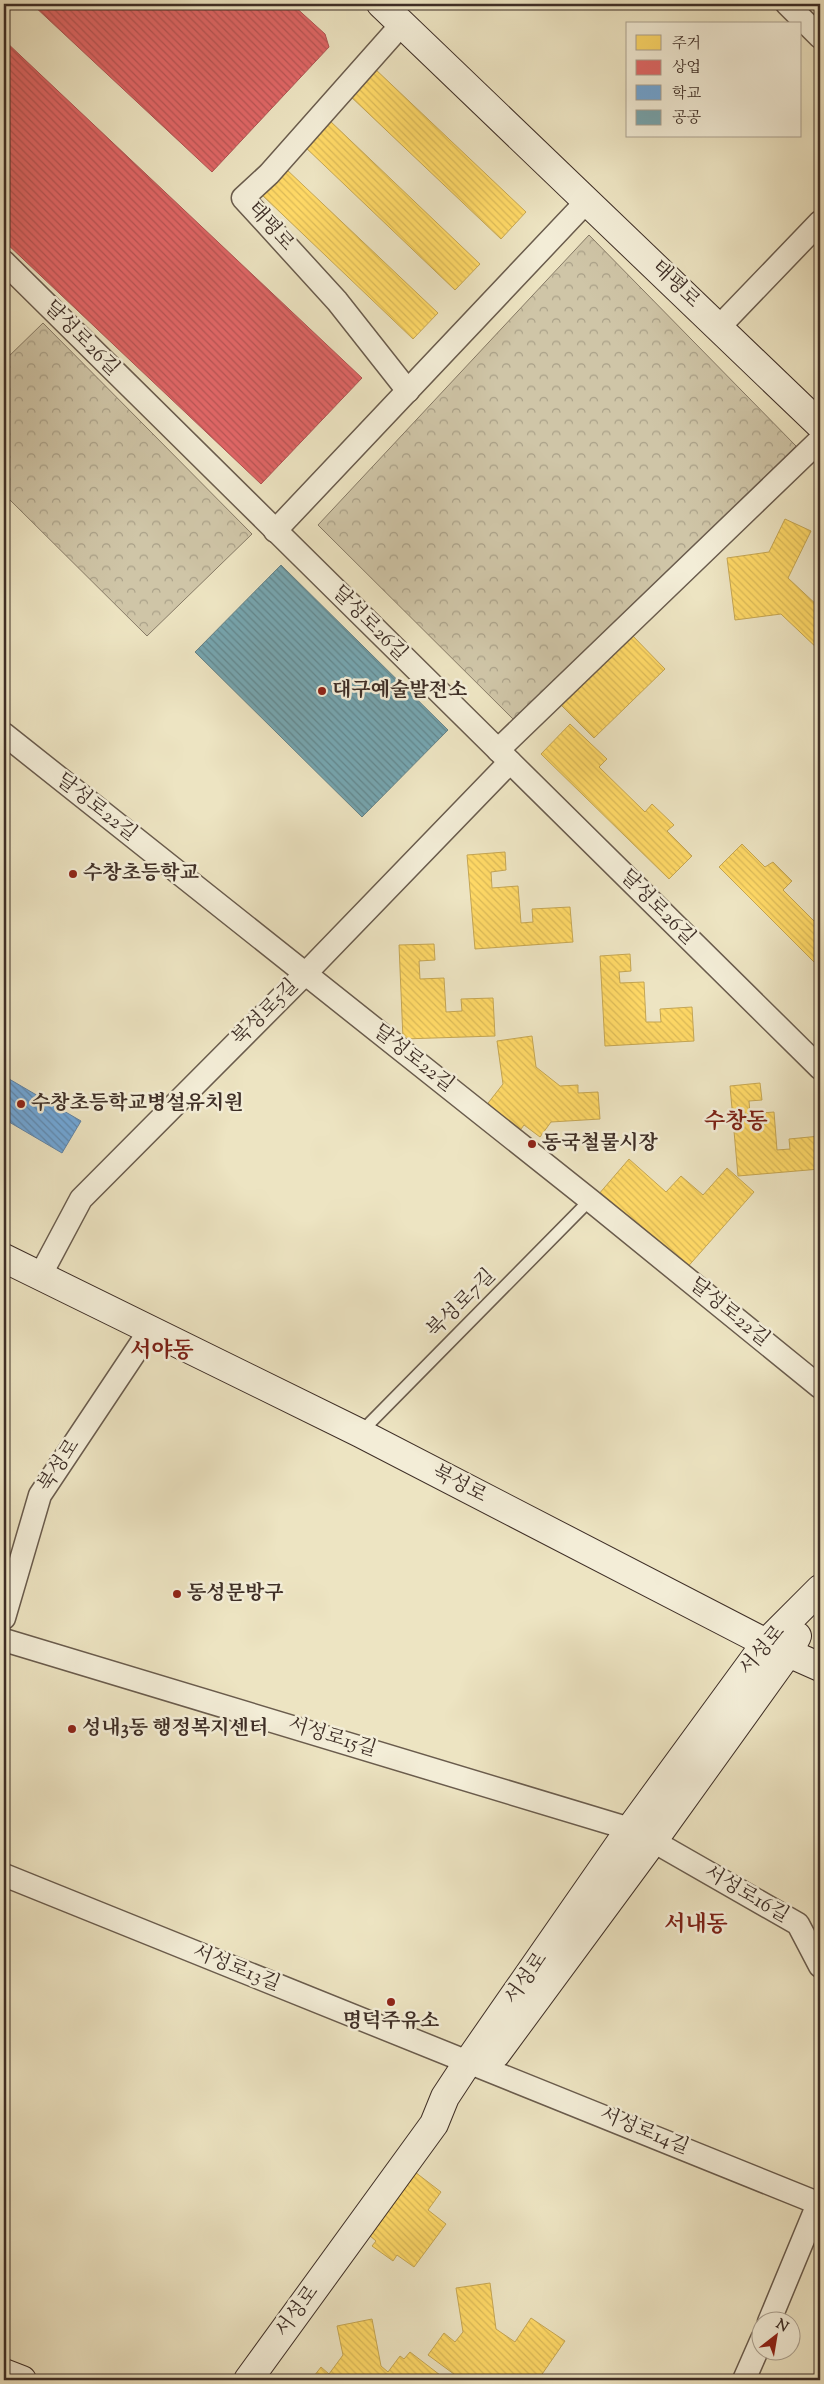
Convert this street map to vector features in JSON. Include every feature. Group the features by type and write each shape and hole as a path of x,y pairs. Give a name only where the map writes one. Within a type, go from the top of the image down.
{"street":[{"name":"태평로","path":"381,4 820,425"},
{"path":"787,4 820,37"},
{"name":"태평로","path":"402,24 269,174 244,198 337,301 408,391"},
{"path":"276,531 587,201"},
{"path":"719,327 820,222"},
{"name":"달성로26길","path":"4,262 820,1068"},
{"name":"북성로5길","path":"40,1276 81,1199 305,974 504,756 820,440"},
{"name":"달성로22길","path":"4,734 590,1200 820,1387"},
{"name":"북성로","path":"4,1258 360,1433 777,1648 820,1667"},
{"name":"북성로","path":"4,1618 40,1494 150,1330"},
{"name":"서성로","path":"248,2380 434,2124 445,2097 476,2066 820,1589"},
{"path":"777,1648 820,1593"},
{"name":"서성로15길","path":"4,1640 642,1835"},
{"name":"서성로16길","path":"642,1835 798,1924 820,1966"},
{"name":"서성로13길","path":"4,1875 476,2066"},
{"name":"서성로14길","path":"476,2066 820,2202"},
{"path":"773,2312 820,2202"},
{"path":"744,2380 752,2362"},
{"path":"4,2373 22,2380"}],"lane":[{"name":"북성로7길","path":"360,1433 590,1200"}],"green space":[{"path":"589,235 796,446 516,722 318,525"},
{"path":"43,323 252,534 147,636 4,494 4,361"}],"building: 주거":[{"path":"169,4 249,4 253,17 291,41 271,30 244,74 216,56 195,89 163,69 180,41"},
{"path":"373,67 526,212 501,239 348,94"},
{"path":"4,92 60,94 57,147 24,146 23,190 4,189"},
{"path":"328,119 480,264 455,290 303,145"},
{"path":"285,168 438,313 413,339 261,194"},
{"path":"106,203 109,278 130,278 128,222 179,221 179,237 189,236 189,259 161,260 163,304 76,307 73,204"},
{"path":"210,325 238,325 238,365 264,366 265,340 315,341 314,378 298,378 298,394 309,394 308,433 208,431"},
{"path":"785,519 811,531 788,578 820,608 820,651 781,614 735,620 727,558 769,552"},
{"path":"629,632 665,669 594,738 558,702"},
{"path":"570,724 607,759 599,767 645,812 652,804 674,825 667,831 692,856 669,879 541,754"},
{"path":"742,844 765,867 773,862 792,881 783,890 820,927 820,968 719,867"},
{"path":"505,852 506,870 491,872 492,888 518,886 521,923 533,922 532,909 570,907 573,942 475,949 467,855"},
{"path":"434,944 435,960 419,961 420,979 444,978 446,1012 462,1011 461,999 493,998 495,1036 403,1039 399,945"},
{"path":"630,954 631,971 619,972 620,983 644,982 646,1022 661,1022 660,1009 692,1007 694,1041 605,1046 600,956"},
{"path":"532,1036 536,1067 560,1086 578,1085 578,1093 598,1092 600,1119 551,1122 540,1137 524,1125 518,1133 485,1107 503,1084 497,1041"},
{"path":"760,1083 762,1100 749,1101 750,1114 774,1112 777,1150 790,1149 789,1139 820,1136 820,1169 738,1176 730,1086"},
{"path":"629,1159 666,1192 681,1176 703,1195 727,1168 754,1192 684,1271 598,1195"},
{"path":"415,2172 441,2192 428,2210 446,2224 414,2267 397,2255 393,2261 372,2246 376,2241 369,2235"},
{"path":"490,2283 496,2329 515,2342 531,2318 565,2341 538,2380 462,2380 428,2355 444,2333 455,2342 463,2332 456,2288"},
{"path":"372,2319 381,2366 388,2372 400,2356 404,2359 410,2352 440,2375 436,2380 311,2380 321,2367 329,2374 343,2355 337,2326"}],"building: 상업":[{"path":"32,4 292,4 325,34 329,47 212,172"},
{"path":"4,40 362,378 261,484 4,241"}],"building: 학교":[{"path":"4,1076 81,1121 62,1153 4,1119"}],"building: 공공":[{"name":"대구예술발전소","path":"281,565 448,730 362,817 195,652"}],"place":[{"name":"대구예술발전소","path":"322,691"},
{"name":"수창초등학교","path":"73,874"},
{"name":"수창초등학교병설유치원","path":"21,1104"},
{"name":"동국철물시장","path":"532,1144"},
{"name":"동성문방구","path":"177,1594"},
{"name":"성내3동 행정복지센터","path":"72,1729"},
{"name":"명덕주유소","path":"391,2002"}],"district":[{"name":"수창동","path":"736,1123"},
{"name":"서야동","path":"162,1352"},
{"name":"서내동","path":"696,1926"}]}
